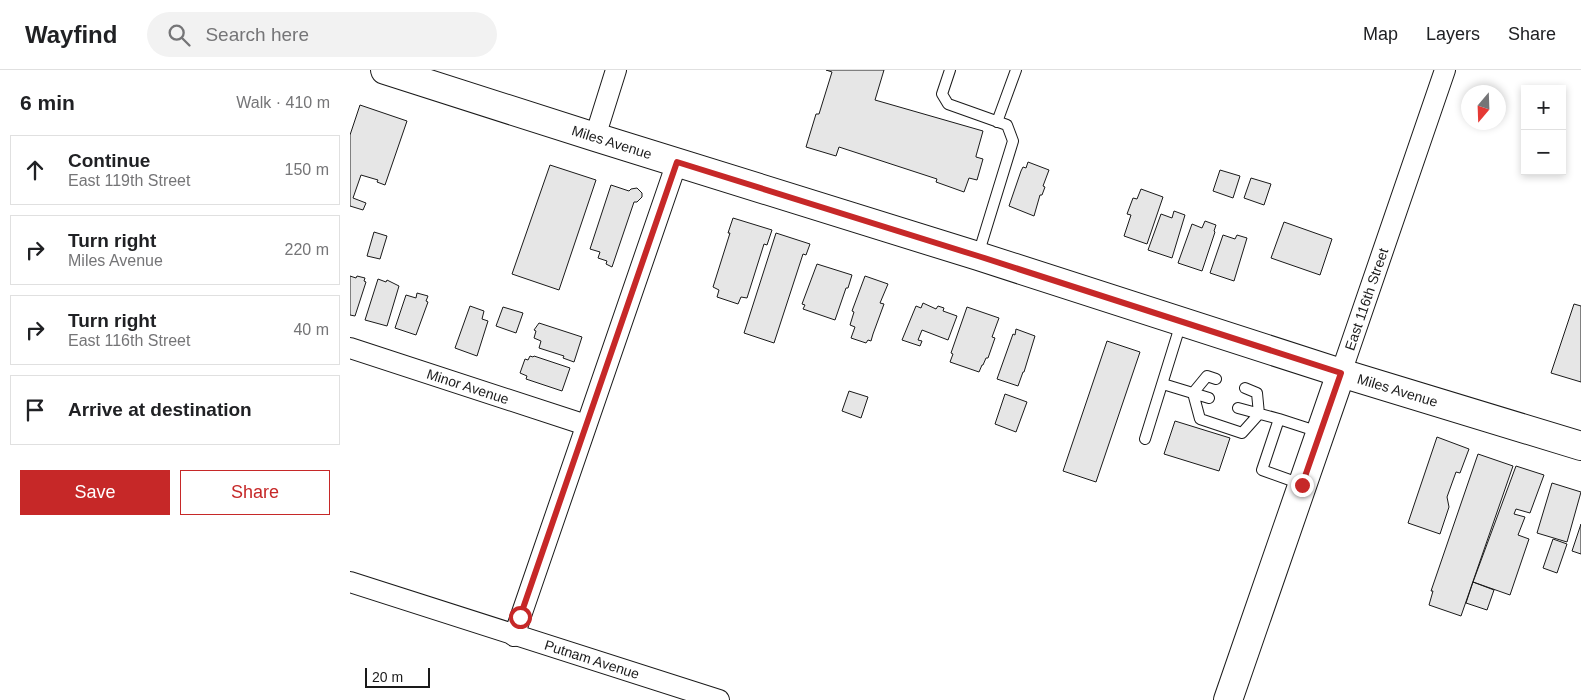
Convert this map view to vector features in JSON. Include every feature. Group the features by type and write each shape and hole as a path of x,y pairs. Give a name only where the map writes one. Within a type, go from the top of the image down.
{"main road":[{"name":"Miles Avenue","path":"385,70 978,256 1341,373 1581,446"},
{"name":"East 116th Street","path":"1228,700 1341,373"}],"street":[{"path":"595,137 616,70"},
{"name":"East 116th Street","path":"1341,373 1445,70"},
{"path":"514,636 677,162"},
{"name":"Minor Avenue","path":"350,348 586,425"},
{"name":"Putnam Avenue","path":"350,582 719,700"}],"lane":[{"path":"950,70 942,94 948,104 1007,125 1013,141 978,256"},
{"path":"997,122 1016,70"},
{"path":"1145,439 1182,322"},
{"path":"1193,393 1207,376 1216,379"},
{"path":"1163,384 1209,398"},
{"path":"1193,393 1200,419 1242,433 1259,414 1257,393 1245,388"},
{"path":"1238,408 1320,432"},
{"path":"1279,419 1262,470 1302,485"}],"building":[{"path":"826,70 884,70 875,100 983,131 976,156 983,159 977,180 969,178 964,192 936,182 937,179 839,147 836,156 806,147 832,72"},
{"path":"360,105 407,121 385,185 377,182 378,180 361,175 353,198 366,203 363,210 350,206 350,135"},
{"path":"1028,162 1049,170 1034,216 1009,206 1021,171 1023,167 1026,168"},
{"path":"550,165 596,180 559,290 512,274"},
{"path":"1220,170 1240,176 1233,198 1213,191"},
{"path":"1251,178 1271,184 1264,205 1244,198"},
{"path":"611,185 629,191 637,188 642,193 642,197 637,202 634,202 612,267 606,264 607,261 598,258 600,252 590,249"},
{"path":"1141,189 1163,197 1147,244 1124,236 1131,215 1127,214 1133,198 1137,199"},
{"path":"1174,211 1185,215 1172,258 1148,250 1161,214 1172,218"},
{"path":"733,218 772,230 767,245 764,244 747,298 741,297 738,304 717,297 719,290 713,287"},
{"path":"1205,221 1216,225 1202,271 1178,263 1192,224 1202,228"},
{"path":"1284,222 1332,239 1320,275 1271,258"},
{"path":"374,232 387,236 380,259 367,256"},
{"path":"776,233 810,244 806,255 803,254 774,343 744,333"},
{"path":"1223,235 1235,239 1237,235 1247,238 1234,281 1210,273"},
{"path":"817,264 852,275 835,320 803,309 805,305 802,304"},
{"path":"350,276 365,278 364,281 366,282 355,316 350,315"},
{"path":"865,276 888,284 880,303 884,304 871,341 868,340 866,343 851,338 855,327 850,325 854,312 852,311"},
{"path":"378,279 386,282 387,280 399,286 387,326 365,320"},
{"path":"417,293 428,296 426,301 428,302 416,335 395,328 406,295 416,298"},
{"path":"923,303 936,309 938,306 944,308 943,311 957,316 948,340 922,330 918,340 922,341 920,346 902,340 916,306 921,308"},
{"path":"1574,304 1581,306 1581,382 1551,373"},
{"path":"470,306 484,311 482,319 488,321 477,356 455,348"},
{"path":"503,307 523,313 516,333 496,326"},
{"path":"967,307 999,318 992,337 995,338 988,358 986,358 979,372 950,362 953,354 951,353"},
{"path":"539,323 582,337 574,362 563,358 564,356 539,348 541,341 534,338 536,331 534,330"},
{"path":"1016,329 1035,336 1018,386 997,379"},
{"path":"1107,341 1140,352 1096,482 1063,471"},
{"path":"530,356 570,368 562,391 526,379 527,376 520,373 525,359 528,360"},
{"path":"849,391 868,397 861,418 842,411"},
{"path":"1005,394 1027,402 1016,432 995,424"},
{"path":"1175,421 1230,438 1219,471 1164,454"},
{"path":"1437,437 1469,449 1460,473 1456,472 1447,497 1449,507 1440,534 1408,523"},
{"path":"1478,454 1513,466 1461,616 1429,605 1433,591 1431,591"},
{"path":"1516,466 1544,475 1530,513 1516,509 1514,514 1525,517 1518,535 1529,539 1510,595 1473,582"},
{"path":"1552,483 1581,492 1567,542 1537,533"},
{"path":"1581,524 1581,554 1572,551"},
{"path":"1553,539 1567,544 1557,573 1543,568"},
{"path":"1473,582 1494,590 1487,610 1466,603"}],"route":[{"path":"520,617 677,162 978,256 1341,373 1302,485"}]}
